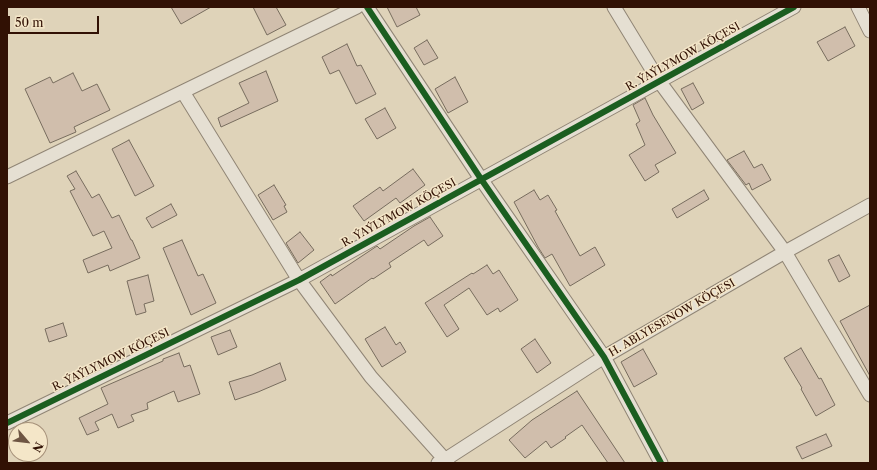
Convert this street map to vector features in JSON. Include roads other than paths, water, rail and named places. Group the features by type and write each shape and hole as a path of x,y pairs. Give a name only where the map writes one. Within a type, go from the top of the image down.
{"street":[{"path":"7,177 357,7"},
{"path":"367,7 481,179 604,357 661,463"},
{"path":"614,7 659,81 785,252 870,395"},
{"name":"R. ÝAÝLYMOW KÖÇESI","path":"7,422 299,280 794,7"},
{"path":"858,7 870,31"},
{"path":"183,92 299,280 371,377 444,462"},
{"name":"H. ABLYESENOW KÖÇESI","path":"444,462 604,357 785,252 870,205"}]}
